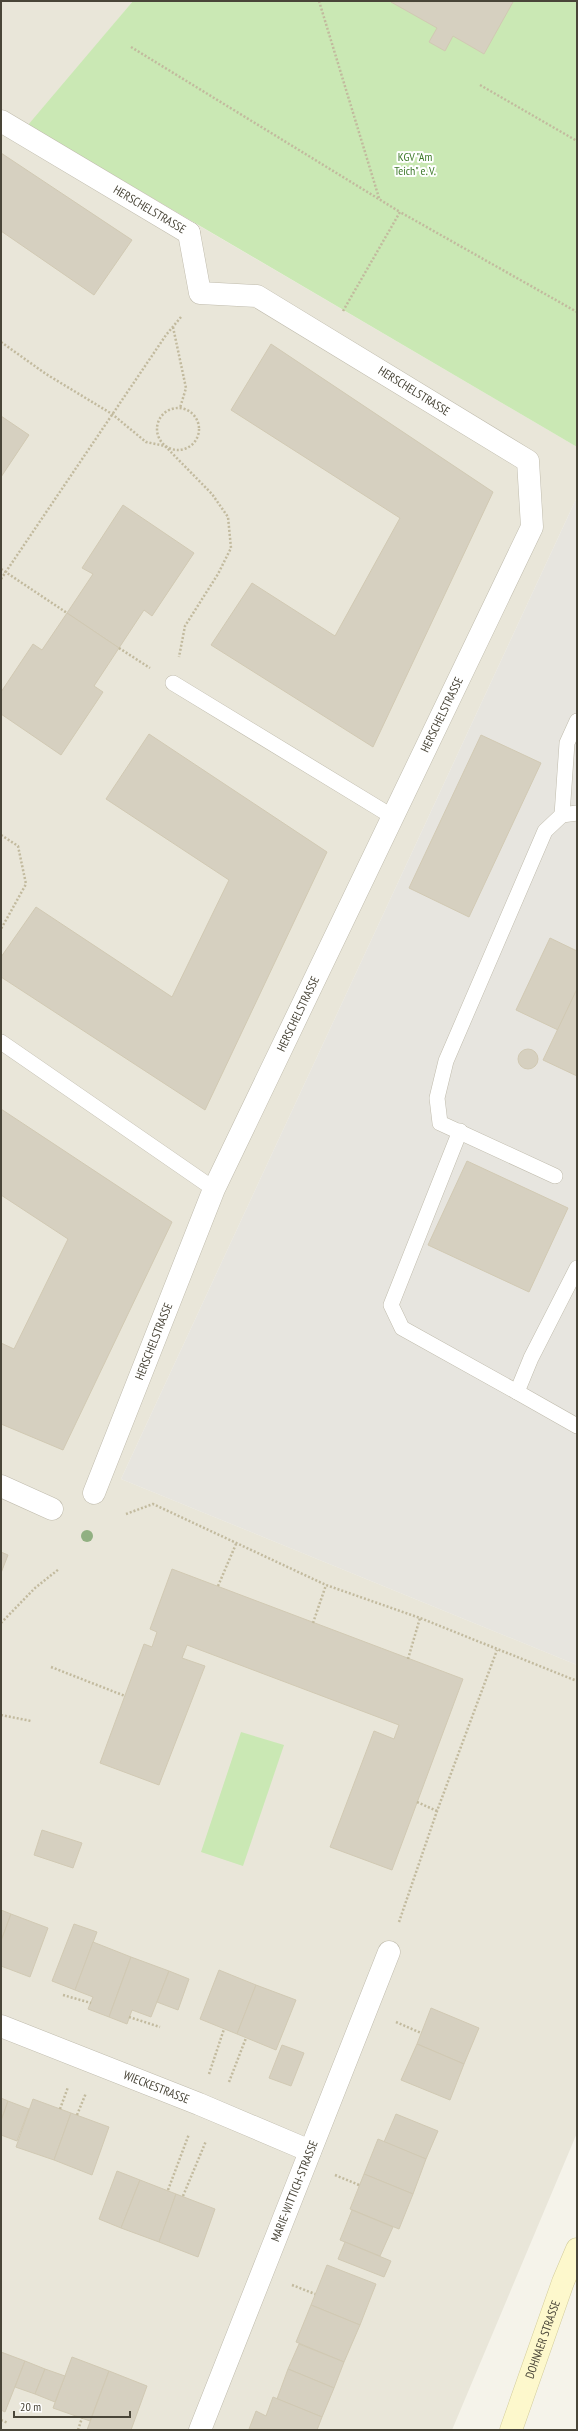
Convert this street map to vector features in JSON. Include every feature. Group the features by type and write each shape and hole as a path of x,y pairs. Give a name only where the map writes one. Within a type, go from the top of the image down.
{"main road":[{"name":"DOHNAER STRASSE","path":"511,2430 563,2282 577,2249"}],"street":[{"name":"HERSCHELSTRASSE","path":"1,121 189,233 200,293 257,296 328,337 528,461 532,527 214,1189 94,1493"},
{"path":"1,1486 52,1509"},
{"name":"MARIE-WITTICH-STRASSE","path":"200,2430 389,1952"},
{"name":"WIECKESTRASSE","path":"1,2026 209,2108 310,2151"}],"lane":[{"path":"173,683 393,817"},
{"path":"562,815 567,743 577,721"},
{"path":"555,1176 460,1130 440,1123 436,1098 446,1061 545,831 562,815 577,813"},
{"path":"1,1042 214,1189"},
{"path":"460,1130 391,1305 402,1328 577,1426"},
{"path":"517,1392 531,1358 577,1268"}],"path":[{"path":"319,1 379,198"},
{"path":"131,47 400,212 577,312"},
{"path":"480,85 577,141"},
{"path":"328,337 400,212"},
{"path":"1,579 112,414 173,327 200,293"},
{"path":"173,327 186,388 180,408"},
{"path":"1,342 46,374 112,414 146,442 165,446 171,450 185,450 191,446 199,434 197,420 193,414 180,408 166,411 158,421 157,435 165,446 212,494 228,517 231,548 218,574 186,626 173,683 119,648"},
{"path":"1,569 67,613"},
{"path":"1,835 18,846 26,884 1,929"},
{"path":"126,1514 153,1504 326,1585 420,1618 577,1681"},
{"path":"218,1586 236,1544"},
{"path":"1,1623 35,1588 59,1569"},
{"path":"313,1622 326,1585"},
{"path":"408,1658 420,1618"},
{"path":"389,1952 437,1810 497,1650"},
{"path":"51,1667 125,1696"},
{"path":"1,1715 31,1721"},
{"path":"417,1802 437,1810"},
{"path":"63,1994 91,2003"},
{"path":"130,2017 160,2027"},
{"path":"183,2196 209,2108 224,2029"},
{"path":"168,2190 246,2038"},
{"path":"332,2174 359,2185"},
{"path":"78,2430 82,2418"},
{"path":"1,2420 8,2423"}],"shaded area":[{"path":"1,1 133,1 29,126 577,447 577,497 121,1479 577,1665 577,2133 452,2430 1,2430"},
{"path":"577,497 577,1665 121,1479"}],"green space":[{"name":"KGV \"Am Teich\" e. V.","path":"133,1 577,1 577,447 28,125"},
{"path":"241,1732 284,1745 243,1866 201,1852"}],"building":[{"path":"391,2 513,2 484,54 453,36 445,51 429,42 437,28"},
{"path":"1,153 132,240 94,295 1,231"},
{"path":"271,344 493,492 373,747 211,645 252,583 335,636 400,518 231,410"},
{"path":"1,416 29,435 1,477"},
{"path":"123,505 194,553 152,616 144,610 119,648 67,613 93,574 82,568"},
{"path":"67,613 119,648 94,686 103,692 61,755 1,714 1,692 33,644 42,650"},
{"path":"149,734 327,852 205,1110 1,977 1,957 36,907 172,997 229,880 106,799"},
{"path":"481,735 541,763 469,917 409,888"},
{"path":"550,938 577,951 577,989 558,1030 516,1010"},
{"path":"577,989 577,1076 543,1060"},
{"path":"528,1049 535,1052 538,1059 535,1066 528,1069 521,1066 518,1059 521,1052"},
{"path":"1,1109 172,1222 63,1450 1,1424 1,1343 14,1349 68,1239 1,1195"},
{"path":"467,1161 568,1208 529,1292 428,1245"},
{"path":"1,1552 8,1555 1,1573"},
{"path":"172,1569 463,1679 392,1870 330,1847 374,1731 394,1739 399,1725 187,1645 182,1658 205,1666 159,1785 100,1763 144,1644 152,1647 157,1632 150,1629"},
{"path":"42,1830 82,1843 73,1868 34,1855"},
{"path":"1,1910 11,1914 1,1941"},
{"path":"11,1914 48,1928 30,1977 1,1966 1,1941"},
{"path":"74,1924 97,1932 75,1990 52,1981"},
{"path":"93,1942 131,1957 109,2017 88,2009 93,1997 75,1990"},
{"path":"131,1957 169,1971 151,2017 132,2010 127,2024 109,2017"},
{"path":"219,1970 256,1985 237,2034 200,2019"},
{"path":"169,1971 189,1979 178,2010 157,2002"},
{"path":"256,1985 296,2000 276,2050 237,2034"},
{"path":"431,2008 479,2028 464,2064 417,2044"},
{"path":"417,2044 464,2064 450,2100 401,2080"},
{"path":"282,2045 304,2053 291,2086 269,2078"},
{"path":"1,2098 8,2101 1,2121"},
{"path":"33,2099 71,2113 54,2160 16,2147"},
{"path":"8,2101 29,2109 17,2141 1,2135 1,2121"},
{"path":"71,2113 109,2127 92,2175 54,2160"},
{"path":"396,2114 438,2131 426,2159 384,2142"},
{"path":"378,2139 426,2159 413,2194 364,2174"},
{"path":"117,2171 140,2180 121,2228 99,2219"},
{"path":"364,2174 413,2194 399,2229 350,2209"},
{"path":"140,2180 176,2194 159,2242 121,2228"},
{"path":"176,2194 215,2209 198,2257 159,2242"},
{"path":"352,2210 393,2227 380,2256 340,2240"},
{"path":"345,2242 391,2261 384,2277 338,2259"},
{"path":"327,2265 376,2284 360,2325 311,2305"},
{"path":"311,2305 360,2325 344,2362 296,2342"},
{"path":"299,2344 344,2362 334,2388 288,2369"},
{"path":"1,2352 25,2361 5,2412 1,2410"},
{"path":"72,2357 109,2371 90,2421 53,2408"},
{"path":"25,2361 45,2369 35,2394 15,2387"},
{"path":"45,2369 65,2376 55,2402 35,2394"},
{"path":"288,2369 334,2388 322,2417 277,2399"},
{"path":"109,2371 147,2386 131,2430 87,2430"},
{"path":"273,2397 322,2417 317,2430 249,2429 256,2411 266,2416"}]}
